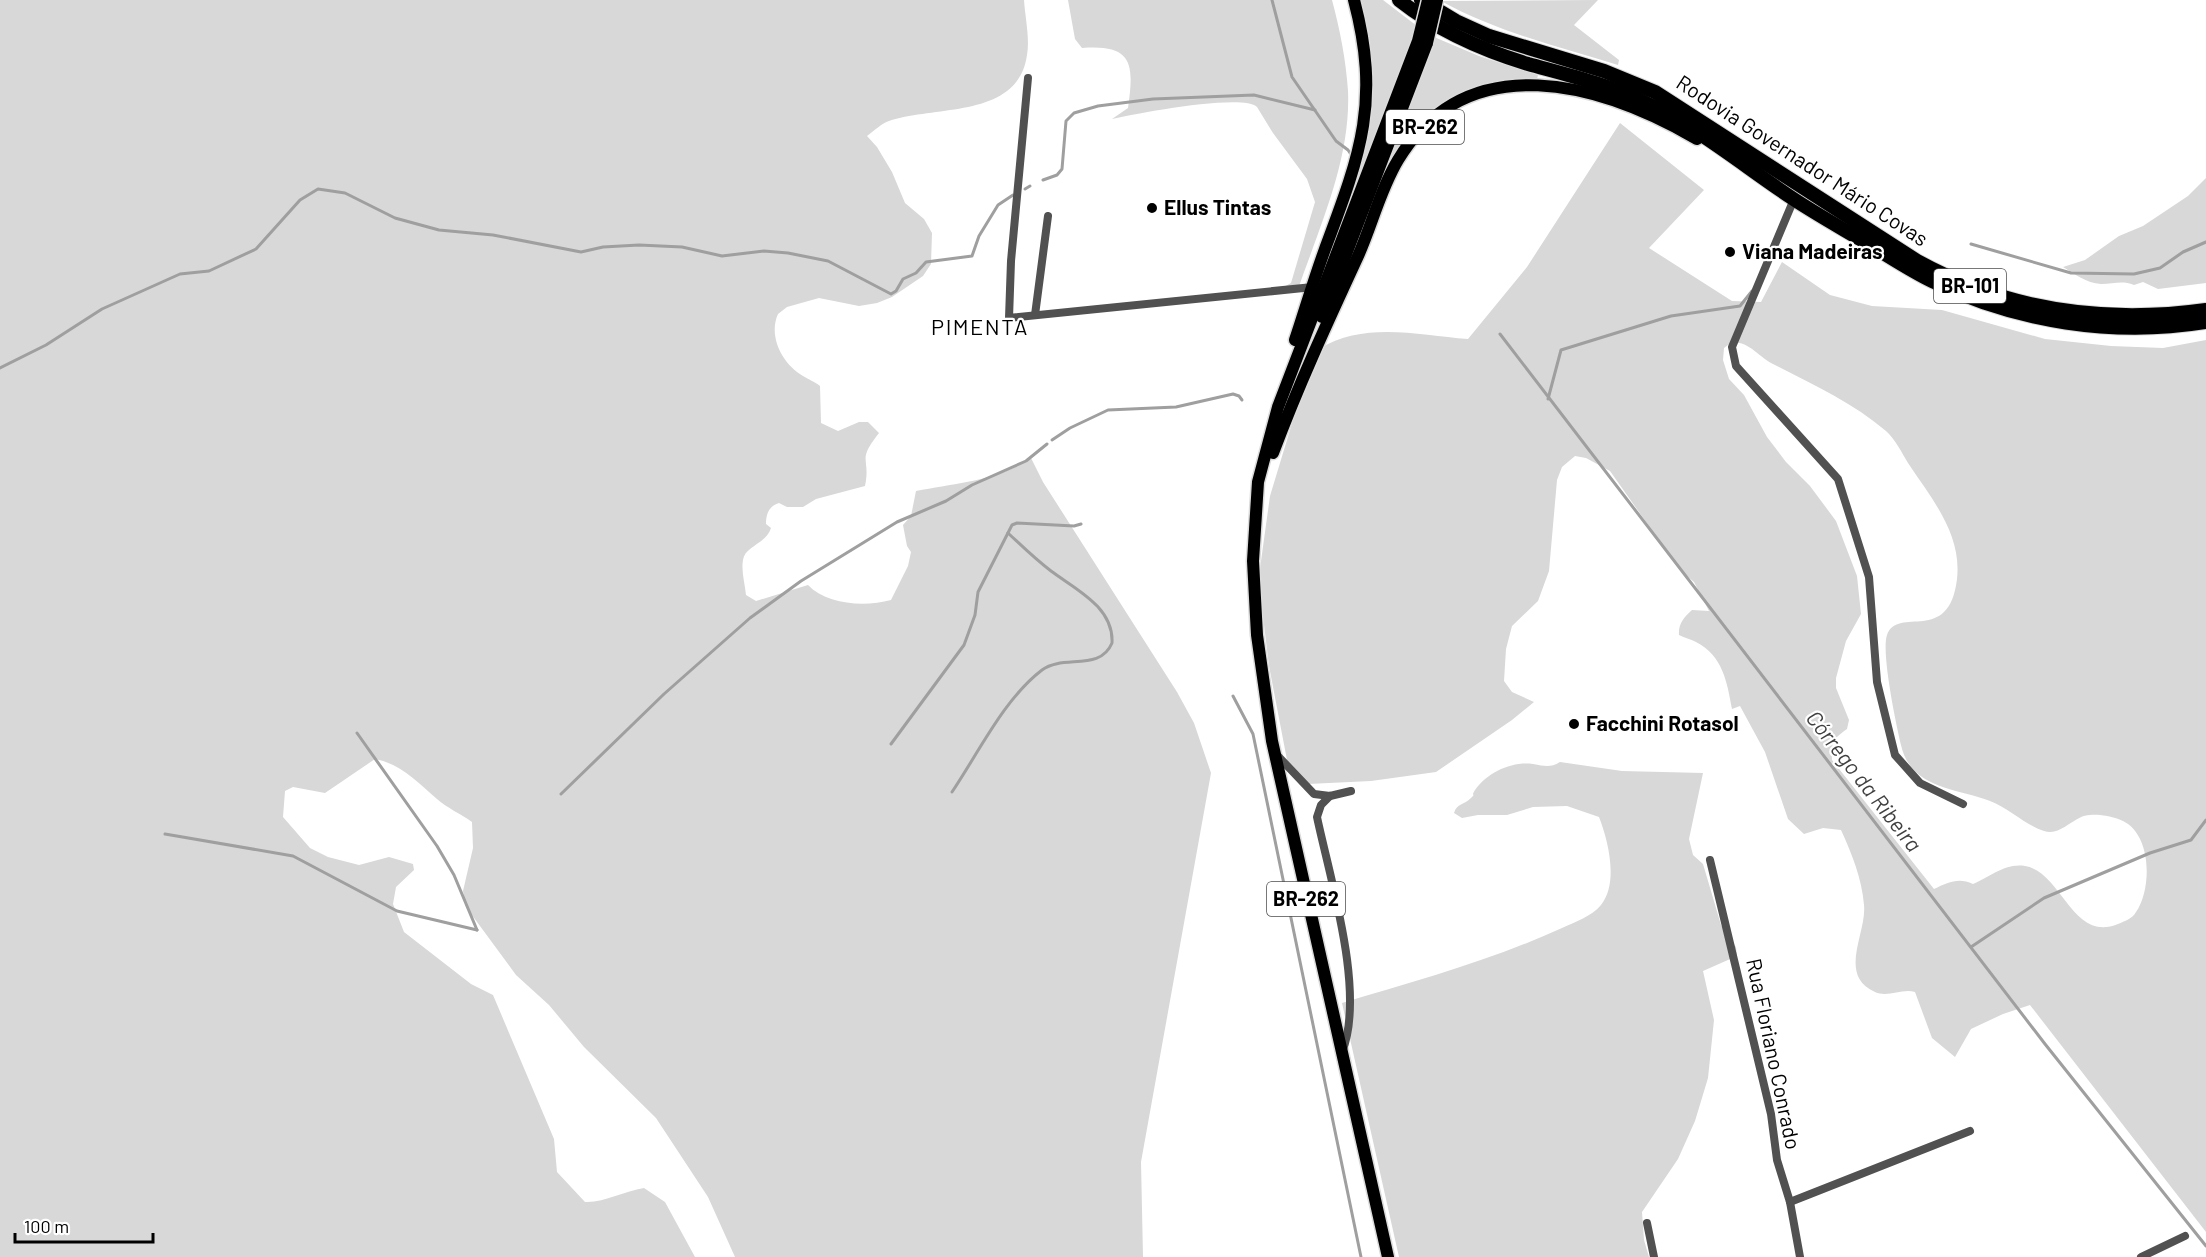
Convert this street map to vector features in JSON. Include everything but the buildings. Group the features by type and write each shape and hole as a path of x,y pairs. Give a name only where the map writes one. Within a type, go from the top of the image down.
{"highway":[{"name":"BR-262","path":"1354,0 1365,58 1366,99 1362,138 1352,177 1270,416 1257,492 1253,579 1257,635 1275,753 1388,1257"},
{"name":"Rodovia Governador Mário Covas","path":"1399,0 1433,23 1484,48 1633,96 1666,113 1794,199 1932,281 1997,307 2061,322 2114,327 2206,322"},
{"name":"Rodovia Governador Mário Covas","path":"1421,0 1456,21 1489,36 1604,71 1655,92 1917,261 1959,282 2032,306 2088,315 2146,316 2206,310"},
{"name":"BR-262","path":"1257,492 1278,407 1422,42 1428,0"},
{"name":"BR-262","path":"1254,536 1273,453 1293,392 1437,0"},
{"name":"BR-262","path":"1273,453 1304,375 1366,238 1391,172 1414,138 1450,108 1483,92 1508,85 1549,84 1579,89 1636,108 1690,135 1755,173"}],"street":[{"path":"1028,78 1011,261 1009,318 1313,287"},
{"path":"1794,199 1732,346 1736,366 1838,479 1869,577 1877,682 1895,755 1920,783 1963,804"},
{"path":"1035,315 1048,216"},
{"path":"1275,753 1314,794 1330,796 1351,791"},
{"path":"1330,796 1322,805 1317,817 1348,967 1350,1016 1347,1041 1342,1053"},
{"name":"Rua Floriano Conrado","path":"1710,860 1768,1103 1777,1160 1790,1202 1800,1257"},
{"path":"1790,1202 1970,1131"},
{"path":"1647,1222 1654,1257"},
{"path":"2140,1257 2185,1236"}],"shaded area":[{"path":"0,0 1024,0 1028,35 1027,55 1020,76 1008,90 992,100 972,106 889,121 867,136 877,147 892,172 905,203 924,219 932,233 931,264 923,276 892,297 877,303 859,306 819,298 787,307 778,314 775,322 776,340 783,357 795,371 820,386 821,423 838,431 859,422 868,422 879,433 866,455 865,486 816,499 803,507 787,507 779,503 773,506 766,520 766,524 771,528 765,538 745,555 743,573 746,595 756,601 808,585 825,597 847,603 891,600 908,566 911,552 907,546 903,525 911,516 916,491 1004,472 1031,458 1043,482 1177,692 1194,723 1211,773 1141,1162 1143,1257 735,1257 708,1197 656,1118 584,1047 549,1005 516,975 466,907 463,891 473,848 472,822 441,802 401,769 375,759 325,793 293,787 285,791 283,817 310,848 328,857 359,865 389,857 413,864 414,870 396,887 393,904 404,932 471,984 493,995 554,1139 557,1172 585,1202 599,1201 644,1188 665,1202 695,1257 0,1257"},
{"path":"1068,0 1332,0 1346,68 1348,117 1332,193 1297,292 1280,289 1291,283 1315,202 1307,179 1257,107 1248,103 1211,103 1112,119 1128,108 1131,80 1127,60 1112,50 1082,48 1075,39"},
{"path":"1357,0 1383,0 1417,26 1328,266 1325,264 1356,179 1365,142"},
{"path":"1598,0 1574,25 1619,60 1618,65 1506,30 1441,1"},
{"path":"1434,37 1479,56 1538,75 1537,79 1496,84 1409,135 1389,163 1345,268"},
{"path":"1620,123 1704,190 1649,248 1732,301 1761,302 1782,262 1830,295 1872,306 1942,310 2045,339 2111,346 2163,348 2206,340 2206,1232 2030,1005 2003,1014 1971,1029 1955,1057 1932,1038 1915,992 1880,994 1864,985 1858,975 1856,964 1856,953 1864,916 1863,895 1856,867 1841,830 1823,828 1804,834 1788,819 1765,752 1740,706 1732,709 1726,680 1718,662 1705,648 1679,635 1682,621 1692,610 1709,611 1694,582 1680,570 1610,471 1586,458 1575,456 1562,467 1557,480 1549,571 1538,601 1512,626 1506,649 1504,681 1512,692 1534,702 1512,720 1436,772 1371,781 1308,784 1287,760 1269,666 1261,600 1261,561 1270,496 1293,420 1319,349 1336,340 1373,332 1468,339 1527,267","holes":["1732,342 1750,347 1769,362 1847,403 1886,431 1935,504 1950,532 1957,563 1957,579 1952,599 1944,612 1934,618 1901,623 1893,627 1887,635 1886,656 1890,688 1906,760 1914,770 1936,785 1990,801 2044,831 2062,829 2078,818 2090,815 2116,818 2133,828 2144,850 2147,877 2141,902 2130,918 2118,924 2102,927 2089,924 2078,916 2049,880 2038,871 2025,866 2004,869 1973,884 1954,881 1934,889 1832,760 1834,742 1847,729 1849,720 1836,688 1836,678 1846,641 1861,614 1857,576 1836,521 1810,486 1786,462 1767,437 1744,395 1729,379 1723,360 1724,348"]},
{"path":"2206,178 2206,283 2158,289 2143,282 2134,285 2122,282 2101,284 2086,280 2063,267 2085,260 2119,236 2143,226 2188,196"},
{"path":"1560,762 1622,771 1703,773 1689,839 1693,855 1703,864 1721,925 1736,947 1737,956 1703,971 1714,1020 1708,1078 1695,1121 1678,1159 1642,1212 1644,1240 1649,1257 1399,1257 1342,1003 1453,969 1535,940 1578,921 1601,905 1610,885 1611,874 1606,837 1599,817 1567,806 1533,807 1507,815 1478,815 1462,818 1454,813 1459,806 1474,795 1480,784 1501,769 1517,764 1547,766"}],"waterway":[{"name":"Córrego da Ribeira","path":"1272,0 1292,77 1336,141 1352,156"},
{"path":"1043,180 1057,175 1062,169 1066,121 1074,113 1098,106 1153,99 1254,95 1315,110"},
{"path":"1025,189 1030,186"},
{"path":"0,368 46,345 102,309 180,274 209,271 256,249 300,200 318,189 345,193 395,218 439,230 493,235 581,252 603,247 639,245 682,247 722,256 764,251 788,253 828,261 891,294 896,291 903,279 916,273 926,262 972,256 979,236 998,205 1013,195"},
{"path":"1971,244 2071,273 2134,274 2160,268 2183,252 2206,242"},
{"path":"1548,399 1561,350 1671,316 1740,306 1752,291"},
{"name":"Córrego da Ribeira","path":"1500,334 2045,1044 2206,1246"},
{"path":"1052,440 1070,428 1108,410 1176,407 1233,394 1242,400"},
{"path":"561,794 664,694 750,618 801,581 897,522 946,501 972,485 1026,461 1047,444"},
{"path":"891,744 964,645 975,615 978,592 1012,525 1017,523 1074,526 1081,524"},
{"path":"952,792 1004,711 1028,682 1051,665 1099,657 1112,643 1111,630 1100,609 1040,562 1008,533"},
{"path":"1233,696 1253,734 1361,1257"},
{"path":"357,733 437,846 454,875 477,930"},
{"path":"1971,947 2044,898 2150,853 2191,840 2206,820"},
{"path":"165,834 293,856 397,911 477,930"}],"place":[{"name":"Ellus Tintas","path":"1152,208"},
{"name":"Viana Madeiras","path":"1730,252"},
{"name":"Facchini Rotasol","path":"1574,724"}],"district":[{"name":"PIMENTA","path":"980,327"}]}
